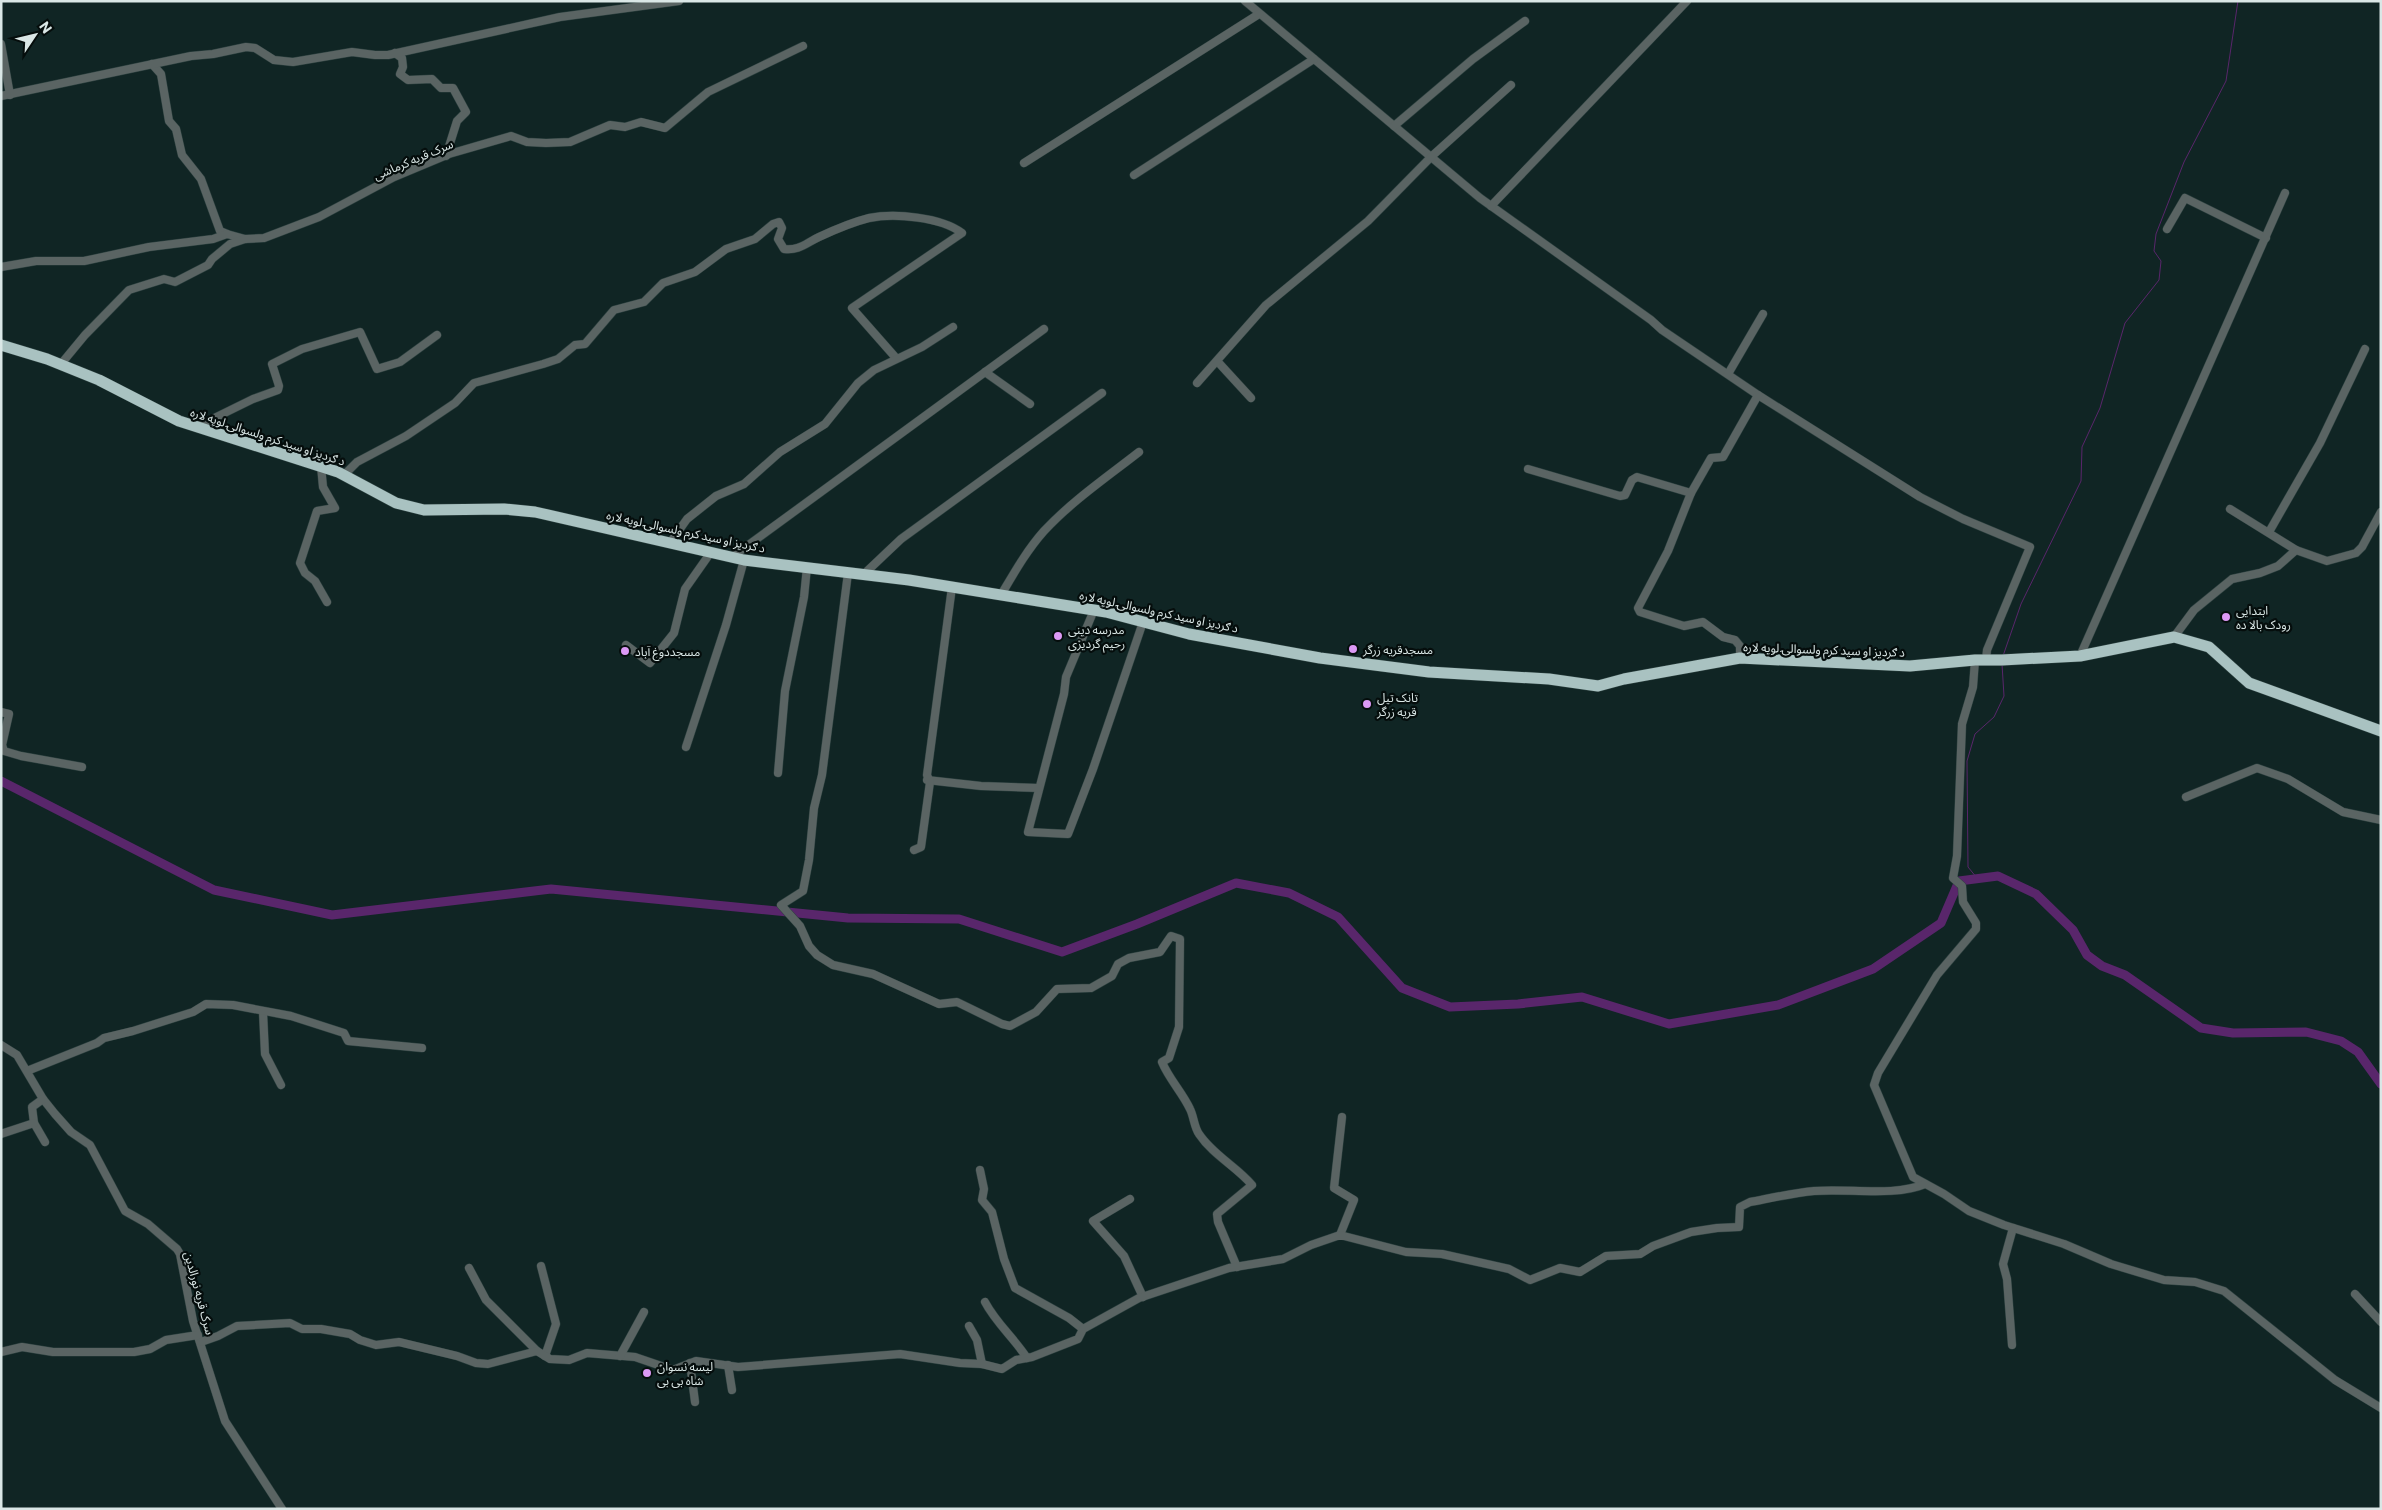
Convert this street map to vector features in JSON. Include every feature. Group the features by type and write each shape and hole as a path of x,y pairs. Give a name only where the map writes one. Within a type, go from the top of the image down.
{"highway":[{"name":"د ګردیز او سید کرم ولسوالۍ لویه لاره","path":"1,345 61,364 99,380 179,421 322,466 344,475 396,503 424,510 504,509 535,512 744,560 952,587 1094,610 1189,634 1320,658 1429,672 1549,680 1598,686 1624,679 1740,658 1910,666 1981,660 2080,656 2174,637 2209,647 2249,683 2381,731"}],"street":[{"path":"1,96 152,64 246,47 255,48 274,60 293,62 352,52 375,55 395,53 560,17 678,1"},
{"path":"1245,1 1491,206 1652,320 1662,330 1758,395 1920,497 1963,519 2030,547 1987,650 1981,660 1962,724 1957,856 1953,878 1962,886 1963,902 1976,923 1976,929 1938,974 1878,1072 1874,1085 1913,1178 1944,1194 1968,1211 2064,1244 2111,1264 2156,1278 2196,1282 2224,1291 2335,1380 2381,1408"},
{"path":"1491,206 1687,1"},
{"path":"1024,162 1259,14"},
{"path":"1394,126 1473,59 1525,21"},
{"path":"1,44 10,95"},
{"name":"سرک قریه کرماشی","path":"61,364 85,335 128,290 149,285 156,280 164,279 175,282 208,265 212,258 230,244 245,239 264,238 319,218 394,177 446,156 511,136 527,142 570,142 610,125 625,127 641,122 665,128 708,92 803,46"},
{"path":"395,53 402,58 403,67 400,74 408,80 432,80 441,88 454,88 459,96 466,112 457,121 446,156"},
{"path":"1134,175 1314,59"},
{"path":"152,64 161,74 169,121 176,129 182,155 201,179 220,231 245,239"},
{"path":"1197,383 1218,362 1266,305 1368,220 1432,156 1511,85"},
{"path":"2080,656 2285,193"},
{"path":"2167,229 2185,198 2266,238"},
{"path":"344,475 357,462 406,436 455,403 474,383 558,359 575,345 585,344 614,310 644,302 663,283 695,272 726,249 755,240 773,224 779,222 782,228 778,239 784,249 793,250 870,218 918,217 951,225 962,233 852,308 896,358"},
{"path":"1,267 36,261 84,261 149,247 213,238 226,234"},
{"path":"1728,374 1763,314"},
{"path":"670,542 687,519 716,496 744,484 780,452 825,424 858,383 874,370 922,347 953,327"},
{"path":"732,556 1044,329"},
{"path":"196,427 253,399 278,390 279,386 272,364 302,349 360,332 376,369 400,362 437,335"},
{"path":"2269,532 2320,443 2365,349"},
{"path":"1218,362 1251,398"},
{"path":"985,372 1030,404"},
{"path":"863,575 902,540 1102,393"},
{"path":"1740,658 1740,646 1735,640 1718,634 1709,625 1694,623 1684,626 1638,610 1668,551 1691,493 1711,458 1723,457 1758,395"},
{"path":"1002,595 1016,571 1051,524 1093,487 1139,452"},
{"path":"322,466 323,487 335,508 317,511 300,563 305,573 315,582 328,602"},
{"path":"1528,469 1620,496 1625,495 1632,480 1637,477 1691,493"},
{"path":"2230,509 2296,550 2327,561 2356,553 2362,547 2381,512"},
{"path":"2174,637 2194,610 2232,579 2260,573 2278,566 2296,550"},
{"path":"626,645 650,662 674,633 685,589 711,552"},
{"path":"686,747 726,625 744,560"},
{"path":"778,773 785,691 804,597 807,567"},
{"path":"848,573 822,775 814,808 809,860 803,892 781,905 800,926 813,951 833,966 873,974 939,1004 957,1002 1010,1026 1036,1012 1057,989 1091,988 1112,976 1118,964 1129,958 1160,952 1171,936 1180,939 1178,1027 1169,1058 1162,1062 1168,1077 1190,1109 1198,1134 1230,1168 1245,1177 1252,1185 1217,1214 1218,1222 1237,1267"},
{"path":"914,850 921,847 930,782 927,780 952,587"},
{"path":"1094,610 1066,677 1064,694 1028,832 1068,834 1093,769 1143,622"},
{"path":"1,712 9,714 2,745 4,750 21,756 82,767"},
{"path":"2186,797 2258,768 2288,779 2343,812 2381,820"},
{"path":"927,780 981,786 1039,788"},
{"path":"27,1071 97,1043 104,1038 193,1012 206,1004 233,1005 291,1016 344,1034 348,1041 422,1048"},
{"path":"263,1012 264,1054 281,1085"},
{"name":"سرک قریه نورالدین","path":"1,1045 17,1055 43,1099 71,1132 90,1145 125,1211 148,1224 177,1249 180,1254 193,1321 225,1421 282,1509"},
{"path":"43,1099 32,1107 34,1123 45,1142"},
{"path":"1340,1235 1354,1200 1334,1188 1342,1117"},
{"path":"1,1134 34,1123"},
{"path":"980,1170 984,1189 982,1200 992,1212 1004,1259 1014,1288 1069,1318 1083,1329"},
{"path":"469,1268 486,1300 537,1351 550,1359 569,1360 586,1353 635,1357 673,1370 696,1362 738,1367 789,1364 830,1358 900,1354 960,1363 982,1364 1002,1369 1016,1360 1027,1358 1078,1339 1083,1329 1143,1297 1237,1267 1283,1259 1311,1245 1340,1235 1406,1252 1442,1254 1509,1269 1530,1280 1560,1268 1580,1272 1606,1256 1640,1254 1653,1246 1691,1232 1717,1228 1738,1228 1740,1207 1750,1202 1813,1191 1917,1188 1925,1184"},
{"path":"1130,1199 1093,1221 1124,1256 1143,1297"},
{"path":"2012,1346 2007,1279 2003,1264 2013,1228"},
{"path":"541,1266 556,1324 545,1356"},
{"path":"2355,1294 2381,1322"},
{"path":"985,1302 991,1314 1016,1341 1027,1358"},
{"path":"620,1356 644,1312"},
{"path":"1,1352 22,1347 53,1352 134,1352 150,1349 166,1340 200,1338 237,1326 290,1323 302,1329 321,1329 350,1334 376,1346 399,1342 457,1356 476,1363 488,1364 537,1351"},
{"path":"969,1326 977,1340 982,1364"},
{"path":"690,1364 695,1402"},
{"path":"728,1365 732,1390"}],"waterway":[{"path":"2003,656 2021,604 2081,481 2082,447 2100,408 2125,323 2159,280 2161,261 2154,251 2156,234 2184,162 2226,81 2238,1"},
{"path":"1977,878 1968,867 1967,761 1975,734 1994,717 2004,696 2002,664"},
{"path":"1,781 214,890 332,915 551,889 848,918 959,919 1062,952 1137,924 1236,883 1289,893 1338,917 1402,988 1450,1007 1518,1004 1582,997 1669,1024 1778,1005 1873,969 1941,923 1959,881 1998,876 2036,894 2073,930 2087,955 2102,966 2125,975 2201,1028 2233,1033 2306,1032 2341,1041 2358,1052 2381,1084"}],"place":[{"name":"ابتدایی رودک بالا ده","path":"2226,617"},
{"name":"مدرسه دینی رحیم گردیزی","path":"1058,636"},
{"name":"مسجدقریه زرگر","path":"1353,649"},
{"name":"مسجددوغ آباد","path":"625,651"},
{"name":"تانک تیل قریه زرگر","path":"1367,704"},
{"name":"لیسه نسوان شاه بی بی","path":"647,1373"}]}
